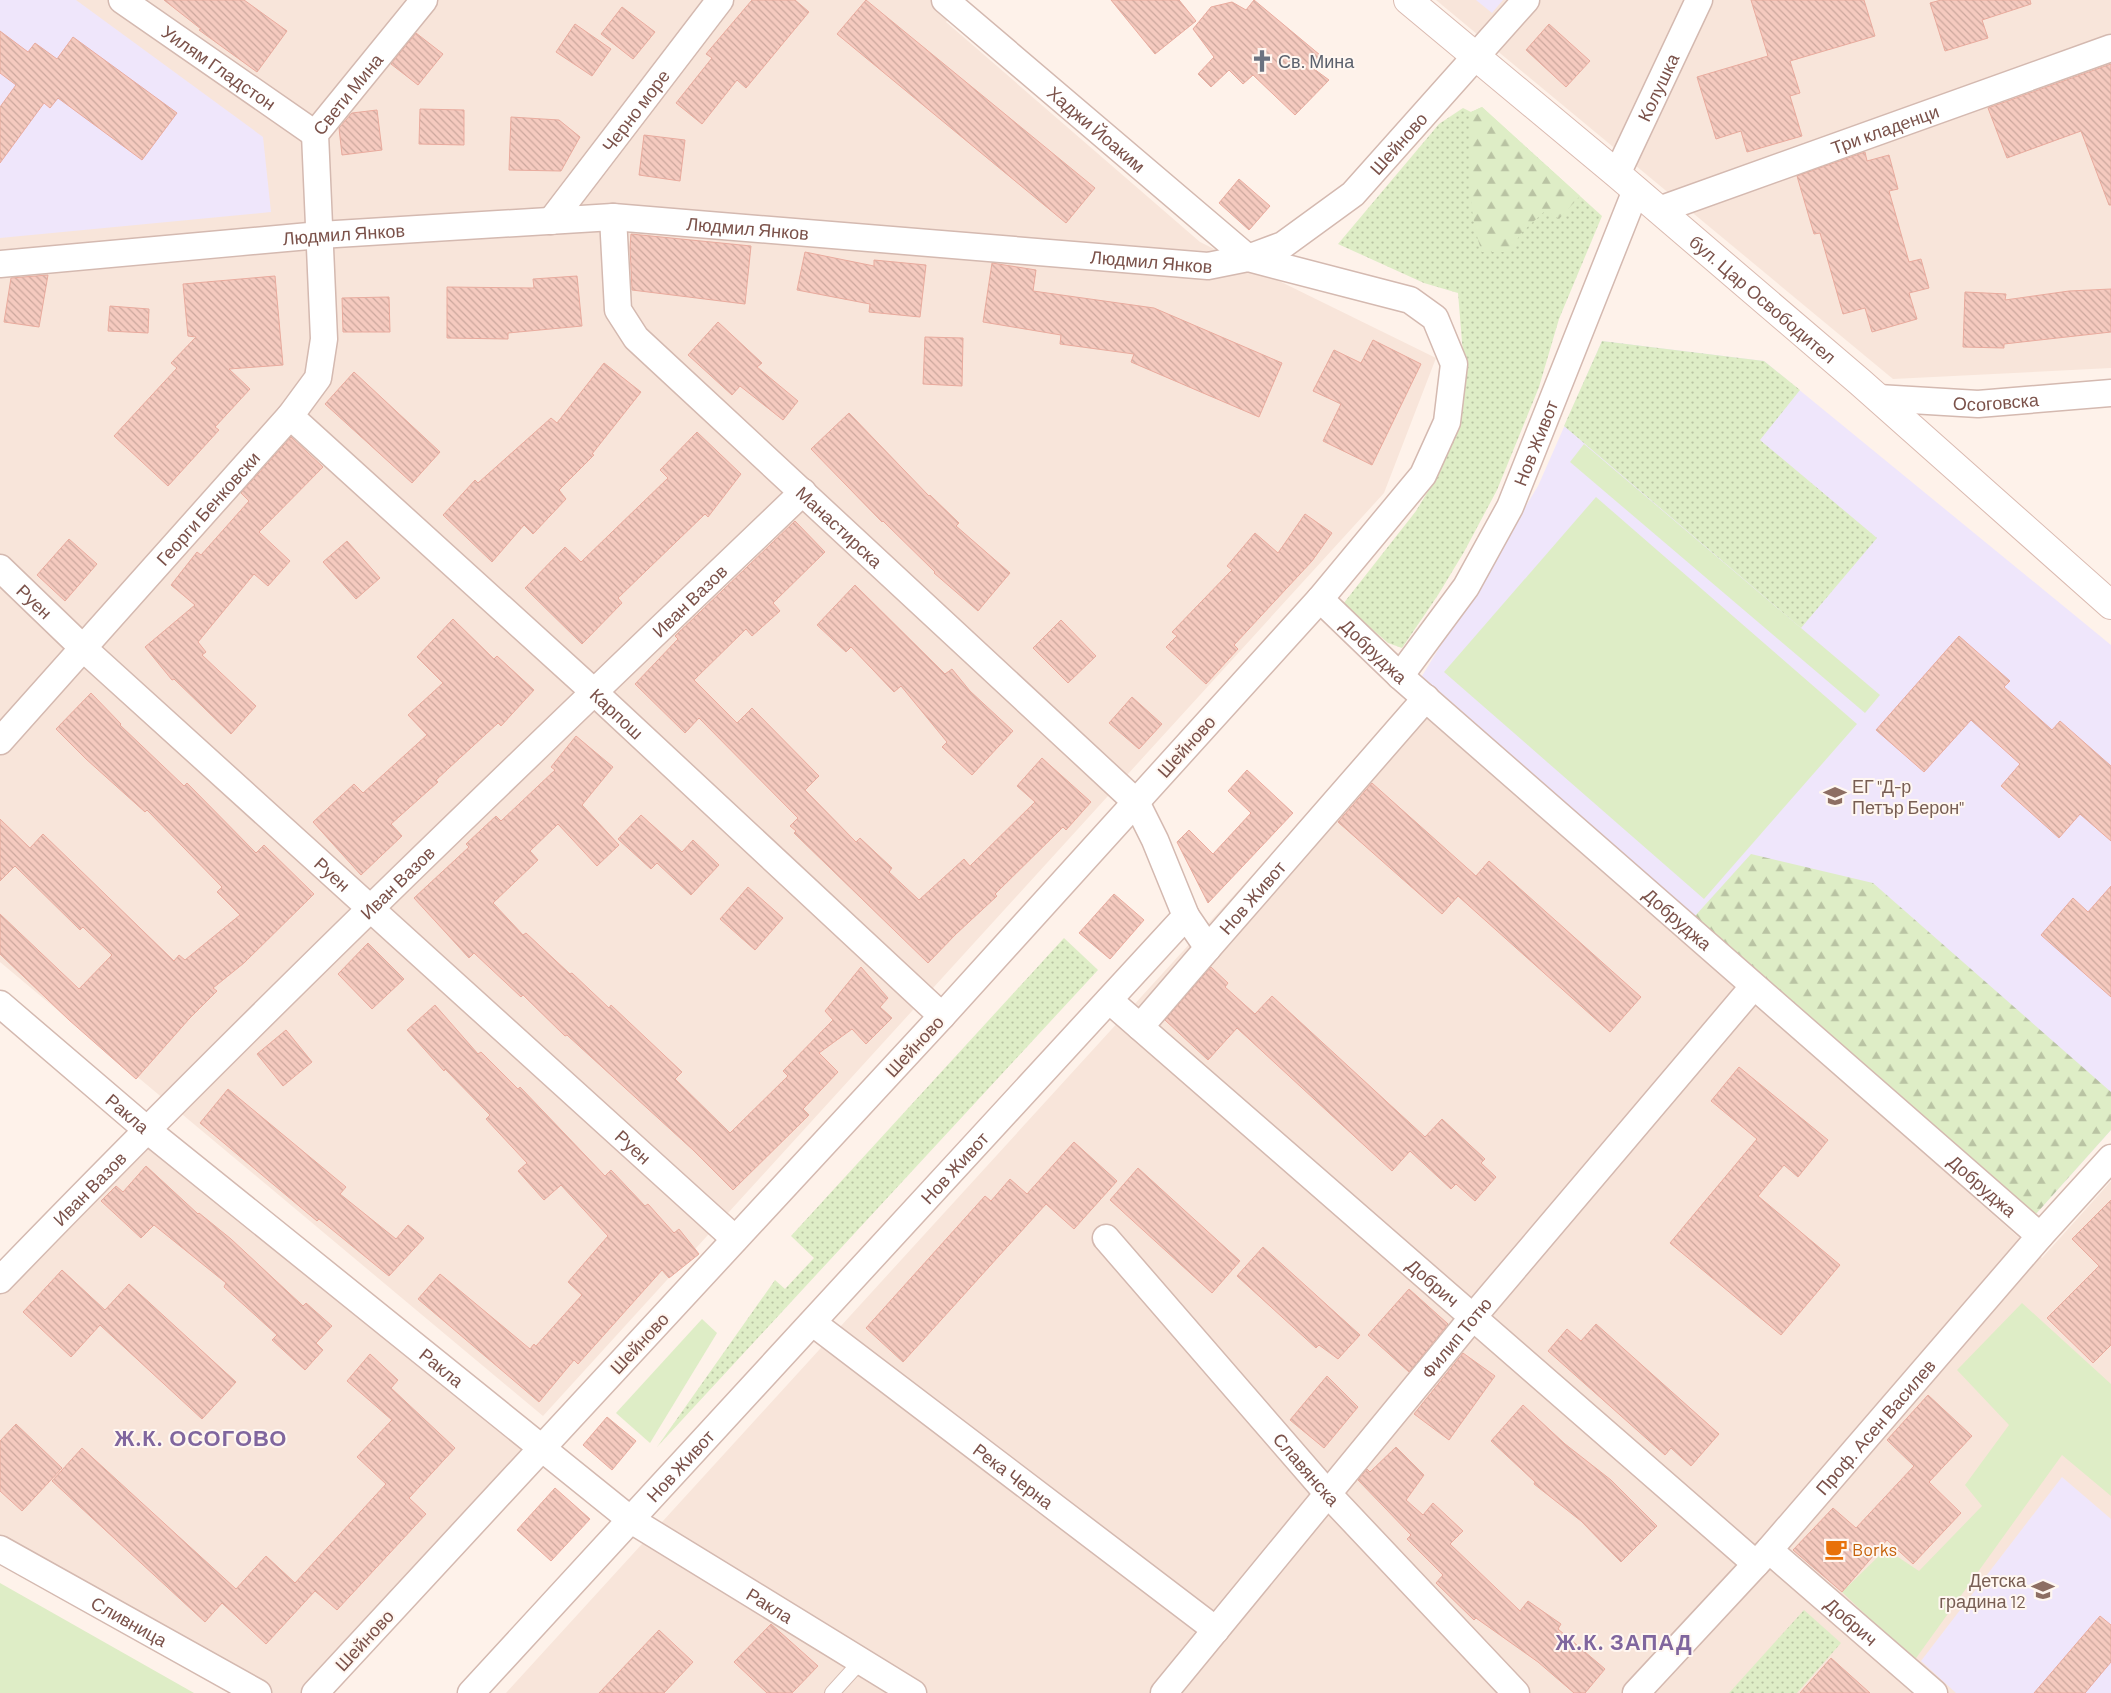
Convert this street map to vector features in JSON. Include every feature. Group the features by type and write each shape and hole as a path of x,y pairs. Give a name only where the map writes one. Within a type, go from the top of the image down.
{"main road":[{"name":"бул. Цар Освободител","path":"1408,0 1626,182 1878,398 2111,605"}],"street":[{"name":"Свети Мина","path":"320,235 315,134 424,0"},
{"name":"Черно море","path":"551,221 720,0"},
{"name":"Шейново","path":"1248,258 1284,245 1353,194 1526,0"},
{"name":"Колушка","path":"1626,182 1698,0"},
{"name":"Хаджи Йоаким","path":"948,1 1248,258"},
{"name":"Уилям Гладстон","path":"133,3 315,134"},
{"name":"Три кладенци","path":"1659,210 2111,48"},
{"name":"Нов Живот","path":"1400,676 1466,587 1510,507 1626,182"},
{"name":"Людмил Янков","path":"0,264 320,235 612,217 1208,266 1248,258 1410,300 1434,318 1454,364"},
{"name":"Манастирска","path":"612,217 618,310 636,338 1136,802"},
{"name":"Георги Бенковски","path":"0,742 290,416 318,378 324,340 320,235"},
{"name":"Шейново","path":"315,1693 942,1016 1320,599 1423,476 1447,422 1454,364"},
{"name":"Осоговска","path":"1878,398 1978,404 2111,393"},
{"name":"Карпош","path":"290,416 594,692 942,1016"},
{"name":"Иван Вазов","path":"0,1280 146,1129 594,692 803,492"},
{"name":"Руен","path":"0,568 83,648 735,1239"},
{"name":"Добруджа","path":"1320,599 1400,676 1753,987 2040,1236"},
{"name":"Нов Живот","path":"471,1693 1186,916 1208,948 1426,698"},
{"path":"1136,802 1155,840 1186,916"},
{"path":"1140,1027 1208,948"},
{"name":"Филип Тотю","path":"1164,1693 1473,1317 1753,987"},
{"name":"Добрич","path":"1110,1000 1473,1317 1763,1557 1934,1693"},
{"name":"Ракла","path":"0,1004 146,1129 543,1447 631,1520 913,1693"},
{"name":"Проф. Асен Василев","path":"1636,1693 1763,1557 2040,1236 2111,1158"},
{"name":"Славянска","path":"1106,1238 1328,1494 1516,1693"},
{"name":"Река Черна","path":"813,1323 1216,1630"},
{"name":"Сливница","path":"0,1549 258,1693"}],"lane":[{"path":"832,1693 861,1661"}],"shaded area":[{"path":"0,0 963,0 946,22 1200,242 1436,358 1384,493 543,1416 0,962"},
{"path":"0,0 76,0 263,137 271,212 0,238"},
{"path":"1436,0 2111,0 2111,368 1893,379"},
{"path":"1476,0 1503,0 1492,13"},
{"name":"ЕГ \"Д-р Петър Берон\"","path":"1602,341 1764,361 2111,645 2111,1130 2035,1215 1422,676 1538,486"},
{"path":"1413,699 2042,1258 2111,1181 2111,1693 506,1693"},
{"path":"146,1129 543,1447 315,1693 258,1693 0,1549 0,1280"},
{"name":"Детска градина 12","path":"2062,1477 2111,1519 2111,1693 1956,1693 1921,1661"}],"green space":[{"path":"1482,107 1602,216 1559,319 1539,387 1497,490 1464,552 1402,648 1388,643 1343,604 1416,511 1433,483 1464,366 1458,293 1424,283 1338,244 1439,124 1463,108 1471,112"},
{"path":"1482,107 1580,196 1559,219 1546,210 1520,234 1511,252 1482,252 1473,218 1470,183 1471,112"},
{"path":"1602,341 1764,361 1800,390 1760,440 1877,538 1801,628 1564,426"},
{"path":"1584,444 1880,695 1865,713 1570,462"},
{"path":"1596,497 1857,724 1704,899 1444,672"},
{"path":"1751,854 1873,883 2111,1092 2111,1130 2035,1215 1695,916"},
{"path":"1064,938 1098,970 657,1447 775,1280 785,1289 814,1258 791,1236"},
{"path":"2022,1303 2111,1384 2111,1496 2062,1455 1914,1661 1842,1592 1886,1549 1919,1571 1982,1506 1965,1485 2009,1425 1957,1370"},
{"path":"702,1319 717,1333 650,1443 616,1413"},
{"path":"0,1583 194,1693 0,1693"},
{"path":"1804,1610 1841,1643 1797,1693 1729,1693"}],"building":[{"path":"164,0 244,0 287,31 257,72 199,30 201,29"},
{"path":"752,0 795,0 809,12 746,88 737,80 702,124 676,103 712,58 706,54"},
{"path":"866,0 1095,188 1066,223 837,34"},
{"path":"1111,0 1179,0 1196,21 1155,54"},
{"name":"Св. Мина","path":"1254,0 1320,55 1310,66 1329,80 1295,115 1253,75 1243,84 1229,70 1211,87 1198,74 1214,57 1193,29 1211,7 1232,2 1246,10"},
{"path":"1751,0 1864,0 1875,36 1790,61 1800,93 1790,96 1802,136 1747,152 1741,131 1716,139 1697,77 1768,56"},
{"path":"1941,0 2030,0 2031,4 1982,20 1988,38 1945,51 1930,3"},
{"path":"622,7 655,32 633,59 601,34"},
{"path":"575,24 611,49 592,76 556,52"},
{"path":"1549,24 1590,61 1566,87 1526,50"},
{"path":"0,31 28,52 35,43 57,59 73,37 177,113 142,160 58,98 50,108 44,103 0,163 0,107 16,85 0,73"},
{"path":"416,33 443,54 418,85 391,64"},
{"path":"2111,64 2111,205 2109,205 2081,131 2007,158 1988,108"},
{"path":"420,109 464,110 464,145 419,144"},
{"path":"377,110 382,150 342,155 339,128 352,113"},
{"path":"511,117 559,120 580,137 561,171 509,170"},
{"path":"644,135 685,140 680,181 639,175"},
{"path":"1865,152 1867,161 1889,155 1898,189 1889,191 1909,262 1921,259 1929,288 1909,293 1917,319 1872,332 1865,308 1843,314 1820,233 1814,234 1797,176"},
{"path":"1239,179 1270,206 1249,230 1219,203"},
{"path":"631,234 751,246 745,304 632,290"},
{"path":"805,252 874,266 874,260 926,265 920,317 869,312 870,304 797,290"},
{"path":"992,263 1036,270 1033,291 1154,308 1282,363 1259,417 1131,362 1134,354 1060,344 1061,335 983,322"},
{"path":"48,275 39,327 4,322 11,278"},
{"path":"275,276 283,365 229,369 250,389 215,427 219,430 168,486 114,436 177,368 171,363 196,337 188,336 183,284"},
{"path":"577,276 582,326 508,333 508,339 447,338 447,287 534,288 533,279"},
{"path":"2111,289 2111,332 2004,344 2004,348 1963,347 1965,292 2006,294 2005,300 2069,291"},
{"path":"389,297 390,332 343,332 342,298"},
{"path":"110,306 149,309 148,333 108,331"},
{"path":"718,322 762,363 757,367 798,401 783,420 740,386 732,395 688,355"},
{"path":"925,337 963,338 962,386 923,384"},
{"path":"1373,340 1421,364 1372,465 1323,441 1341,404 1313,391 1334,350 1361,363"},
{"path":"604,363 641,392 592,454 594,455 559,490 566,499 533,534 524,525 492,562 443,515 475,480 478,483 551,418 557,423"},
{"path":"354,372 440,452 412,483 325,404"},
{"path":"849,413 929,496 959,523 956,526 1010,573 978,611 934,573 811,449"},
{"path":"697,432 741,474 708,517 705,514 618,598 622,603 582,644 525,588 565,547 581,562 668,478 660,470"},
{"path":"291,437 323,467 259,532 290,561 268,586 254,574 198,642 206,652 202,655 256,706 231,734 174,679 172,680 145,647 195,605 171,585 197,552 201,555 249,501 241,493"},
{"path":"1305,514 1332,533 1312,561 1234,645 1238,649 1206,684 1166,647 1177,636 1172,632 1232,570 1227,566 1255,533 1278,553"},
{"path":"795,521 825,552 773,603 780,611 752,636 746,629 694,680 737,723 752,708 819,776 805,790 856,842 860,838 892,868 889,872 919,900 964,859 970,866 1035,802 1017,786 1042,758 1091,802 1066,830 1063,827 995,894 997,896 928,963 794,833 796,831 790,826 798,818 699,718 685,733 635,684 678,639 675,636"},
{"path":"69,539 97,564 65,601 37,575"},
{"path":"347,541 380,578 356,599 323,562"},
{"path":"855,585 945,674 952,669 970,691 1013,731 972,775 942,747 947,742 901,686 894,692 851,647 846,652 817,625"},
{"path":"453,619 494,659 497,656 534,690 501,726 498,723 436,780 438,782 391,824 402,836 361,875 313,822 354,784 363,793 427,735 408,715 443,683 417,657"},
{"path":"1061,620 1096,656 1068,683 1033,648"},
{"path":"1959,636 2010,681 2004,687 2052,730 2060,721 2111,766 2111,841 2080,814 2059,838 2001,786 2020,764 1971,720 1924,772 1876,730"},
{"path":"91,693 120,725 184,786 187,783 256,853 264,845 314,894 244,963 213,988 217,991 189,1019 136,1079 69,1020 0,954 0,914 79,989 112,955 83,927 80,930 15,866 0,881 0,819 30,848 43,834 174,961 179,955 185,960 240,915 217,892 222,887 147,810 145,812 56,729"},
{"path":"1132,697 1162,724 1139,749 1109,723"},
{"path":"576,736 613,767 582,805 619,845 597,866 558,824 530,851 538,860 493,903 523,935 526,933 609,1008 611,1005 682,1072 675,1079 730,1133 788,1076 783,1071 833,1020 825,1011 861,967 888,998 880,1007 892,1018 866,1044 852,1029 819,1053 838,1072 803,1109 809,1115 733,1190 693,1150 567,1035 565,1036 523,995 521,997 474,953 469,958 414,898 469,847 466,844 496,816 501,821 555,770 551,767"},
{"path":"1247,770 1293,813 1208,903 1177,842 1189,830 1213,854 1251,813 1228,791"},
{"path":"1372,783 1476,876 1489,861 1641,997 1610,1032 1458,896 1442,914 1338,822"},
{"path":"641,815 682,852 693,840 719,865 691,895 657,863 651,869 618,839"},
{"path":"2111,886 2111,997 2041,935 2073,898 2088,912"},
{"path":"748,887 783,918 755,950 720,919"},
{"path":"1114,894 1144,920 1110,959 1079,933"},
{"path":"368,943 404,979 372,1009 338,974"},
{"path":"1211,967 1228,983 1225,987 1255,1014 1272,996 1425,1137 1442,1119 1485,1159 1481,1163 1496,1177 1475,1201 1456,1184 1451,1189 1410,1151 1392,1171 1237,1028 1208,1060 1165,1020"},
{"path":"435,1005 478,1054 481,1052 518,1089 520,1087 605,1176 611,1170 645,1206 648,1204 674,1233 679,1229 699,1254 669,1278 662,1270 578,1364 574,1360 539,1402 418,1299 440,1274 530,1349 534,1344 536,1346 582,1295 568,1282 608,1236 561,1185 544,1200 518,1171 527,1163 486,1119 490,1115 445,1069 444,1071 407,1030"},
{"path":"286,1030 312,1062 283,1086 257,1054"},
{"path":"1739,1067 1828,1140 1798,1177 1784,1165 1758,1196 1840,1265 1781,1335 1670,1243 1757,1139 1711,1101"},
{"path":"228,1089 346,1187 340,1194 396,1239 408,1225 424,1238 389,1276 319,1219 317,1221 200,1123"},
{"path":"1074,1142 1117,1181 1074,1229 1046,1204 903,1362 866,1328 985,1196 991,1201 1010,1179 1027,1194"},
{"path":"146,1166 198,1214 231,1239 303,1306 306,1303 332,1326 316,1343 323,1350 305,1370 272,1340 277,1335 224,1287 226,1283 154,1225 141,1238 101,1201 116,1186 123,1192"},
{"path":"1138,1168 1240,1261 1212,1293 1110,1200"},
{"path":"2111,1200 2111,1345 2093,1363 2047,1318 2099,1266 2072,1239"},
{"path":"1263,1247 1360,1335 1338,1359 1319,1345 1316,1348 1237,1276"},
{"path":"62,1270 105,1310 129,1284 236,1382 202,1419 100,1325 71,1357 23,1312"},
{"path":"1409,1289 1448,1324 1409,1372 1368,1335"},
{"path":"1596,1324 1719,1434 1691,1466 1671,1448 1665,1455 1548,1351 1567,1329 1581,1341"},
{"path":"1463,1353 1495,1376 1449,1440 1414,1414"},
{"path":"370,1354 398,1380 391,1388 455,1448 409,1498 426,1514 337,1610 315,1591 266,1644 222,1603 205,1622 52,1481 82,1448 236,1589 266,1556 295,1583 386,1484 357,1457 392,1420 347,1381"},
{"path":"1327,1376 1358,1407 1324,1448 1290,1420"},
{"path":"1928,1395 1972,1436 1929,1482 1961,1513 1913,1564 1887,1540 1842,1592 1793,1550 1833,1508 1856,1528 1914,1466 1887,1440"},
{"path":"1523,1405 1565,1444 1611,1480 1657,1526 1621,1562 1581,1521 1534,1484 1535,1482 1491,1441"},
{"path":"607,1417 636,1441 612,1470 583,1445"},
{"path":"16,1424 62,1468 22,1511 0,1491 0,1441"},
{"path":"1396,1447 1424,1475 1406,1500 1423,1515 1433,1503 1463,1531 1450,1544 1520,1611 1528,1601 1561,1624 1558,1629 1605,1669 1585,1693 1574,1693 1538,1662 1476,1618 1474,1620 1436,1583 1443,1575 1407,1539 1411,1535 1358,1480 1367,1469 1370,1472"},
{"path":"555,1488 590,1519 551,1561 517,1530"},
{"path":"2100,1616 2111,1625 2111,1662 2085,1693 2034,1693"},
{"path":"771,1624 818,1666 792,1693 767,1693 734,1662"},
{"path":"659,1630 693,1662 664,1693 599,1693"},
{"path":"1831,1658 1870,1693 1800,1693"}],"place":[{"name":"Св. Мина","path":"1262,61"},
{"name":"ЕГ \"Д-р Петър Берон\"","path":"1835,796"},
{"name":"Borks","path":"1836,1549"},
{"name":"Детска градина 12","path":"2043,1590"}],"district":[{"name":"Ж.К. ОСОГОВО","path":"201,1437"},
{"name":"Ж.К. ЗАПАД","path":"1624,1641"}]}
